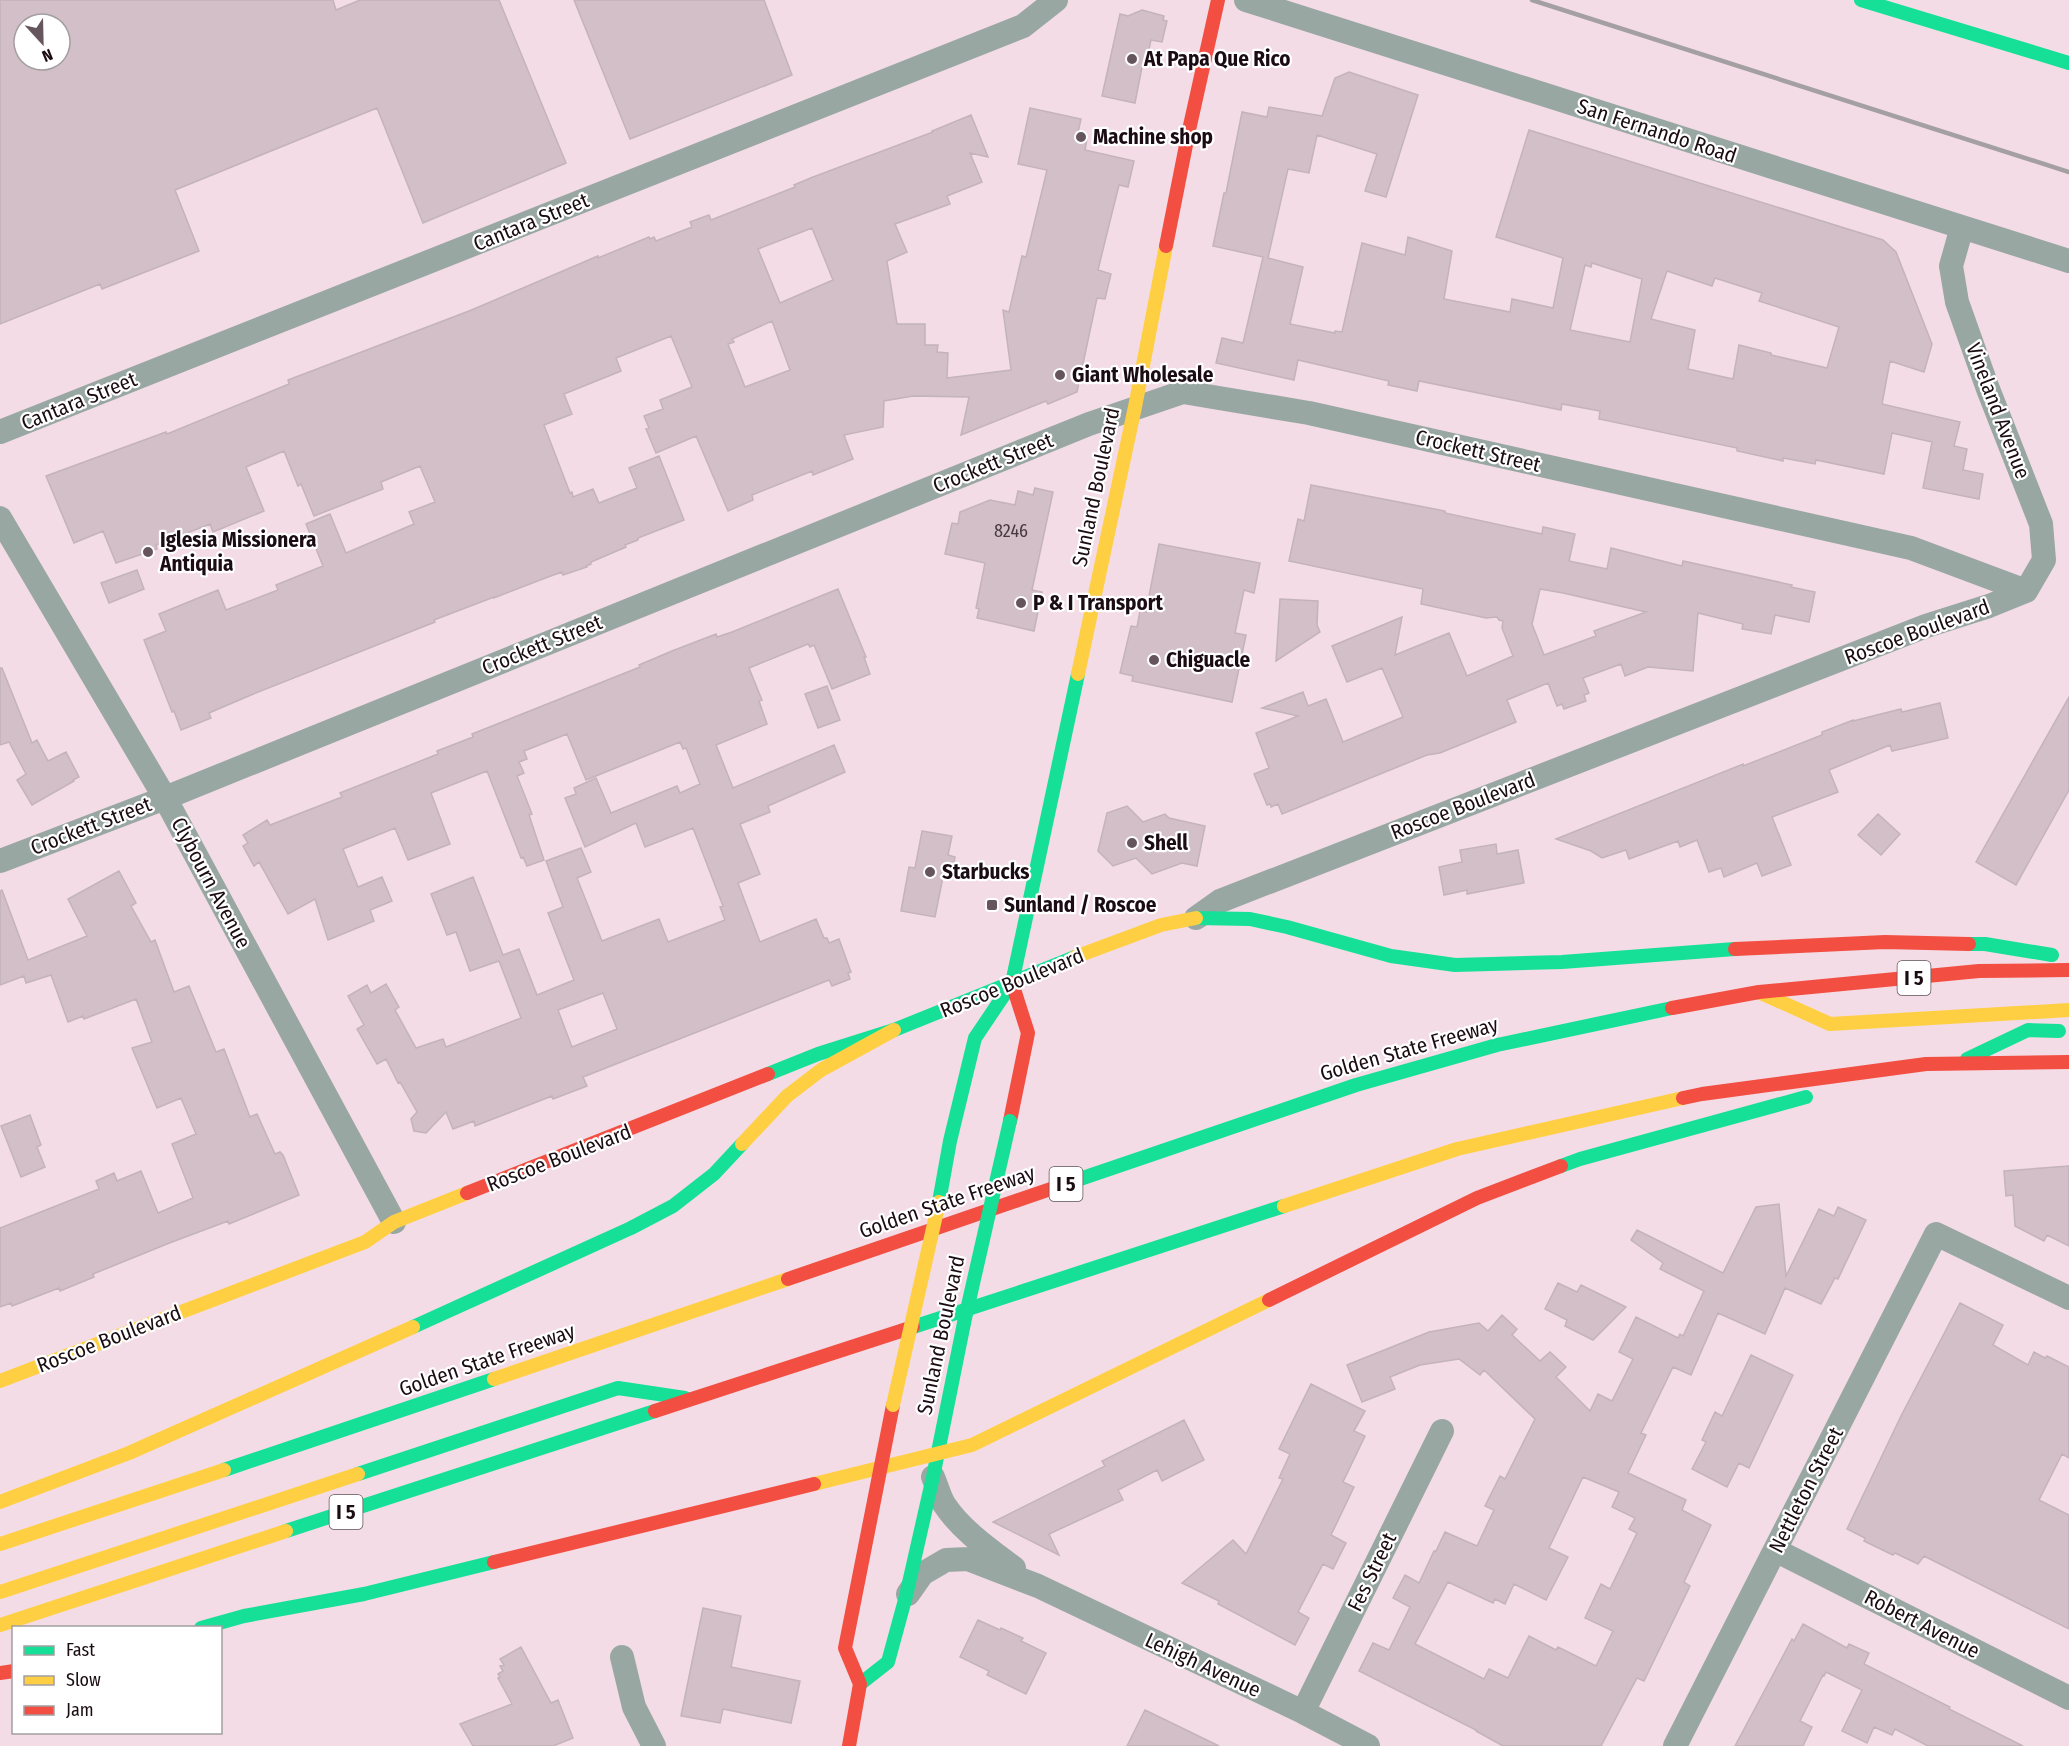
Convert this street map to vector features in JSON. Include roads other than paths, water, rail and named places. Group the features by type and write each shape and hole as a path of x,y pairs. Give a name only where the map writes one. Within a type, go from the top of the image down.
{"main road":[{"name":"Sunland Boulevard","path":"1012,983 1028,1033 933,1478 906,1596 888,1662 860,1684 845,1648 893,1405 950,1141 975,1038 1012,983 1135,407 1189,130 1218,0"},
{"path":"1861,0 2069,63"},
{"path":"1196,918 1250,919 1391,956 1455,965 1562,962 1782,946 1885,942 1985,944 2069,958"},
{"name":"Roscoe Boulevard","path":"0,1381 364,1242 394,1222 818,1054 894,1030 1161,925 1196,918"},
{"name":"Golden State Freeway","path":"0,1544 384,1417 1356,1084 1497,1045 1637,1014 1759,992 1979,971 2069,970"},
{"path":"1759,992 1830,1024 2069,1010"},
{"path":"0,1502 129,1453 348,1357 631,1228 673,1206 714,1174 787,1096 821,1070 894,1030"},
{"path":"1957,1064 2028,1030 2069,1031"},
{"name":"I 5","path":"0,1624 1457,1149 1702,1094 1926,1064 2069,1062"},
{"path":"208,1626 244,1616 364,1594 972,1445 1477,1198 1580,1159 1926,1064"},
{"path":"0,1592 618,1388 692,1399"},
{"path":"371,1433 384,1417"},
{"path":"849,1746 860,1684"}],"street":[{"name":"Cantara Street","path":"0,432 1023,26 1056,0"},
{"name":"San Fernando Road","path":"1246,0 2069,261"},
{"name":"Vineland Avenue","path":"1962,227 1951,266 1957,302 2042,524 2044,560 2026,591"},
{"name":"Crockett Street","path":"0,861 165,798 919,492 1135,407 1183,392 1309,413 1911,548 2026,591"},
{"name":"Clybourn Avenue","path":"0,518 165,798 394,1222"},
{"name":"Roscoe Boulevard","path":"1196,918 1220,901 1915,630 1989,606 2026,591"},
{"name":"Nettleton Street","path":"1675,1746 1936,1234 2069,1298"},
{"name":"Fes Street","path":"1302,1712 1442,1431"},
{"name":"Lehigh Avenue","path":"933,1478 943,1502 956,1519 994,1553 1038,1586"},
{"name":"Robert Avenue","path":"1775,1550 2069,1698"},
{"name":"Lehigh Avenue","path":"906,1596 922,1574 946,1560 968,1558 1038,1586 1368,1746"},
{"path":"622,1657 634,1707 654,1746"}],"railway":[{"path":"1532,0 2069,172"}],"place":[{"name":"At Papa Que Rico","path":"1132,59"},
{"name":"Machine shop","path":"1081,137"},
{"name":"Giant Wholesale","path":"1060,375"},
{"name":"Iglesia Missionera Antiquia","path":"148,552"},
{"name":"P & I Transport","path":"1021,603"},
{"name":"Chiguacle","path":"1154,660"},
{"name":"Shell","path":"1132,843"},
{"name":"Starbucks","path":"930,872"},
{"name":"Sunland / Roscoe","path":"992,905"}]}
